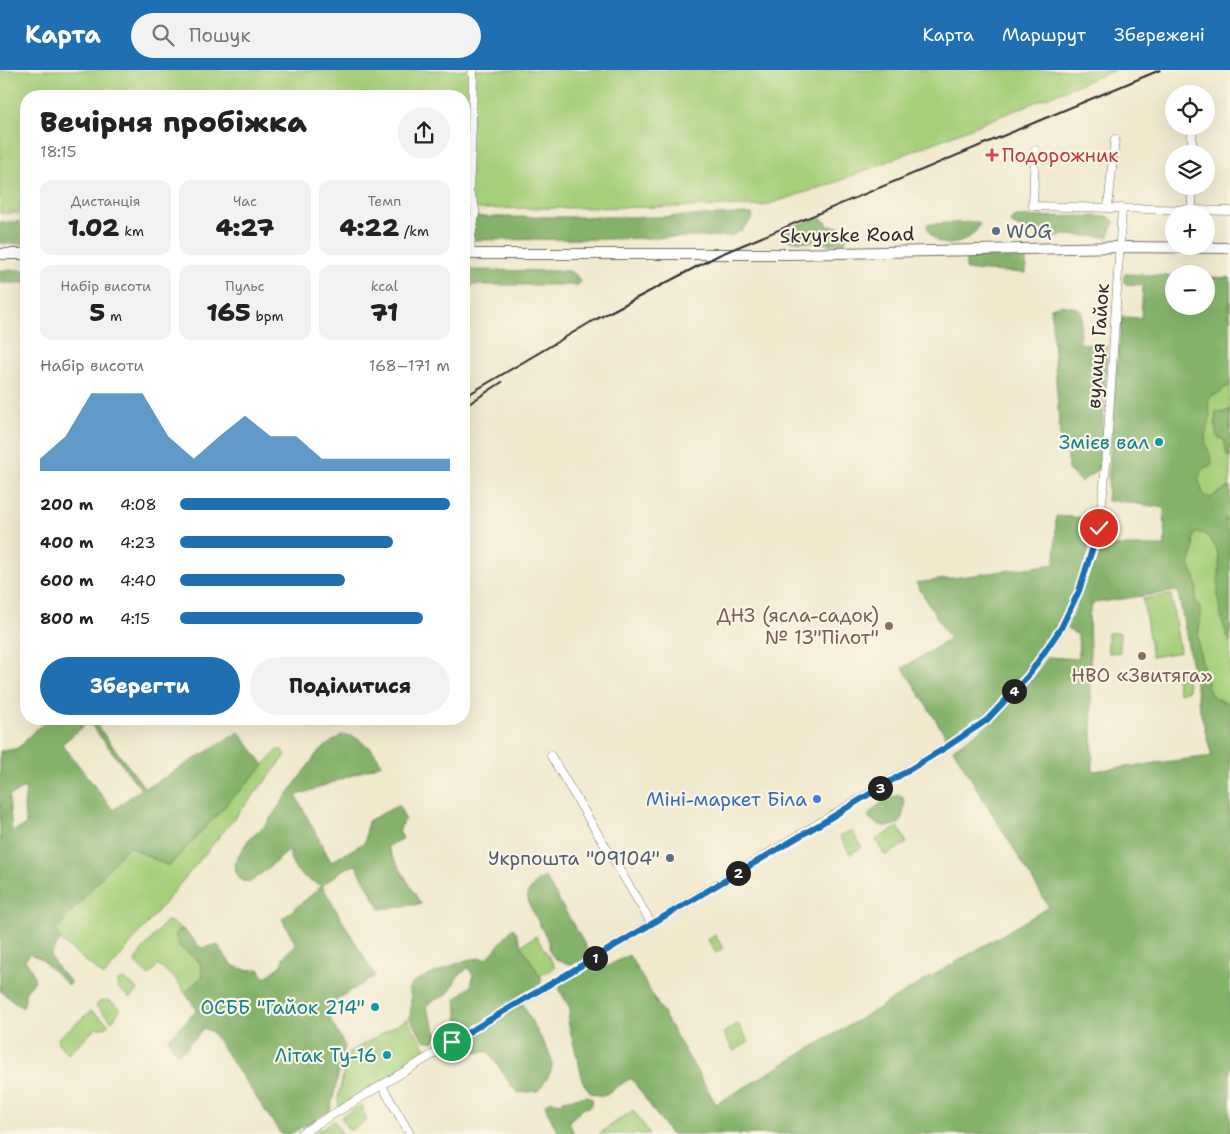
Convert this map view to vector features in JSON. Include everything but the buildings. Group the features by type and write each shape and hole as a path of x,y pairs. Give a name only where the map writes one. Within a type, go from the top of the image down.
{"main road":[{"name":"Skvyrske Road","path":"470,254 792,254 1120,247 1230,248"},
{"path":"0,254 20,254"}],"street":[{"path":"470,171 472,70"},
{"path":"1108,208 1115,139"},
{"path":"1035,150 1033,206 1165,209"},
{"path":"470,195 473,200 476,218 470,243"},
{"name":"вулиця Гайок","path":"300,1134 891,781 987,720 1028,676 1061,628 1079,591 1099,528 1106,463 1122,208"},
{"path":"1215,211 1230,211"},
{"path":"551,756 652,924"},
{"path":"382,1086 410,1134"}],"green space":[{"path":"0,70 1115,70 834,183 763,206 470,209 470,90 20,90 20,213 0,213"},
{"path":"752,214 753,218 742,230 731,236 470,240 470,217 659,217"},
{"path":"1015,217 1110,217 1115,222 1109,237 1065,235 1055,238 1038,235 1011,224 1010,221"},
{"path":"819,218 826,222 828,226 841,227 848,233 845,243 830,244 787,240 786,230"},
{"path":"0,222 20,222 20,244 0,243"},
{"path":"975,222 980,224 975,232 968,238 952,244 936,240 930,234 927,224"},
{"path":"1026,256 1026,273 966,270 966,257"},
{"path":"0,270 20,270 20,283 0,283"},
{"path":"470,270 569,271 576,275 580,281 578,285 470,285"},
{"path":"1125,274 1165,276 1165,315 1215,315 1215,277 1230,278 1230,386 1225,387 1220,393 1210,396 1208,404 1210,420 1205,441 1212,464 1203,469 1198,478 1204,496 1211,498 1230,487 1230,525 1224,518 1230,540 1230,642 1222,620 1218,598 1219,559 1214,545 1206,535 1195,533 1189,566 1195,577 1197,587 1195,599 1200,608 1201,615 1198,636 1199,649 1209,691 1214,698 1230,703 1230,1134 670,1134 631,1078 603,1096 591,1093 584,1084 568,1022 570,1008 560,991 561,979 580,967 559,961 551,954 549,942 529,904 527,894 537,881 545,877 586,946 588,962 594,973 629,955 716,1104 1049,907 953,749 991,723 1034,677 1048,657 1079,659 1078,635 1067,629 1093,567 1099,546 1165,546 1164,508 1107,501 1114,393 1122,317 1141,318 1143,285 1126,284 1123,279","holes":["1178,591 1200,710 1212,756 1093,771 1089,614 1093,603"]},
{"path":"1215,277 1230,278 1230,826 1200,710 1164,470 1172,315 1215,315"},
{"path":"1061,305 1078,308 1082,313 1079,343 1107,346 1100,468 1081,482 1068,470 1068,456 1060,437 1051,308"},
{"path":"1230,409 1230,457 1227,456 1224,440 1217,437 1215,426 1216,412 1225,412"},
{"path":"1056,516 1097,519 1083,567 1064,612 1039,654 997,704 949,741 903,668 950,639 916,583 1055,564"},
{"path":"1171,595 1180,652 1152,657 1143,599"},
{"path":"1108,633 1120,633 1120,652 1108,653"},
{"path":"1185,670 1189,690 1179,693 1175,673"},
{"path":"42,725 85,725 62,744 113,810 141,789 91,725 97,725 145,788 239,732 264,765 168,866 128,846 56,930 60,940 50,956 59,970 71,982 69,986 40,958 29,954 25,961 30,966 35,980 25,992 23,1008 0,991 0,924 2,921 0,917 0,751 20,746","holes":["26,787 24,808 26,825 12,832 9,796"]},
{"path":"341,735 353,736 371,748 382,764 296,796 331,862 365,842 368,821 399,805 405,819 399,831 403,838 387,847 421,904 380,909 356,865 344,869 322,886 297,871 291,862 290,850 251,882 242,881 236,874 235,862 248,840 264,827 318,752"},
{"path":"278,750 282,750 285,753 285,757 104,976 60,940 56,930 128,846 169,866"},
{"path":"899,794 905,804 900,823 883,826 875,823 868,817 878,806"},
{"path":"898,827 907,843 885,856 876,840"},
{"path":"851,830 862,847 850,854 840,836"},
{"path":"322,886 375,976 337,999 330,1019 345,1046 330,1111 290,1134 281,1134 212,1032 203,1028 195,1039 189,1042 188,1047 177,1054 168,1039 197,1010 185,993 203,976 200,962 180,947 175,936 179,930 184,930 201,948 218,945 230,962 238,968 259,969 265,978 283,964 283,957 296,944 282,919"},
{"path":"166,921 184,930 179,930 180,947 200,962 203,976 185,993 176,979 158,965 149,976 135,963 137,957"},
{"path":"513,928 542,979 540,984 519,995 549,1053 552,1063 549,1075 538,1091 518,1093 489,1052 473,1052 463,1048 458,1027 456,998 471,986 473,976 468,967 457,977 448,993 432,1001 426,1007 438,1035 433,1042 424,1040 410,1019 411,996 408,989 415,981 466,960 487,959"},
{"path":"715,935 723,948 716,953 708,940"},
{"path":"536,936 555,967 535,979 517,948"},
{"path":"123,979 138,989 130,998 117,987 118,981"},
{"path":"109,1000 121,1009 112,1021 96,1006 100,1001"},
{"path":"91,1011 109,1024 104,1029 97,1027 68,1054 58,1043 58,1038"},
{"path":"407,1019 429,1053 339,1107 338,1098 348,1053"},
{"path":"738,1024 749,1042 734,1051 723,1033"},
{"path":"588,1096 593,1100 591,1106 583,1109 569,1121 574,1134 559,1134 545,1104 552,1101 560,1103 563,1100"},
{"path":"362,1105 364,1111 361,1112 362,1115 365,1114 366,1121 350,1130 348,1129 341,1117"},
{"path":"633,1110 650,1134 599,1134"},
{"path":"334,1121 342,1134 312,1134"}],"railway":[{"path":"470,393 591,322 719,255 1160,70"},
{"path":"470,403 502,382"}],"place":[{"name":"Подорожник","path":"992,155"},
{"name":"WOG","path":"996,231"},
{"name":"Змієв вал","path":"1159,442"},
{"name":"ДНЗ (ясла-садок) № 13\"Пілот\"","path":"889,626"},
{"name":"НВО «Звитяга»","path":"1142,656"},
{"name":"Міні-маркет Біла","path":"817,799"},
{"name":"Укрпошта \"09104\"","path":"670,858"},
{"name":"ОСББ \"Гайок 214\"","path":"375,1007"},
{"name":"Літак Ту-16","path":"387,1055"}],"route":[{"path":"452,1042 822,823 945,748 987,720 1028,676 1061,628 1079,591 1094,550 1099,528"}]}
